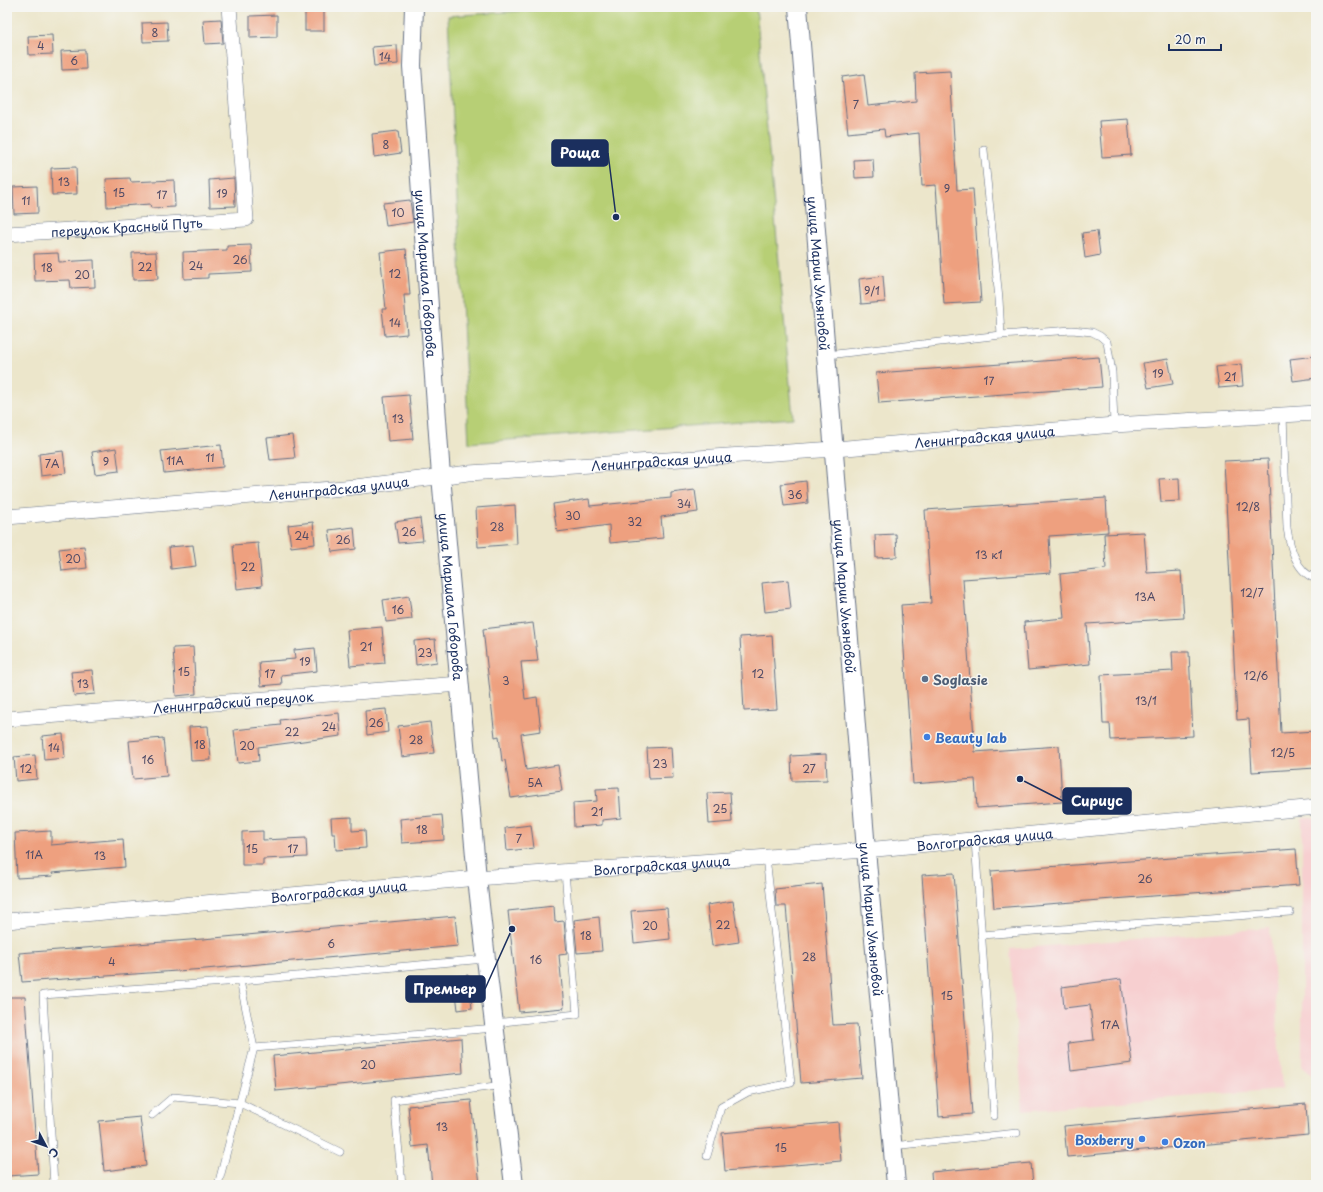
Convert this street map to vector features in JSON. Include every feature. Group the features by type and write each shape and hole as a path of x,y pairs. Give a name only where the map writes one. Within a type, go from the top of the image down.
{"street":[{"name":"переулок Красный Путь","path":"7,234 246,219 229,7"},
{"name":"улица Маршала Говорова","path":"414,7 412,66 441,476 477,878 514,1185"},
{"name":"улица Марии Ульяновой","path":"798,7 835,449 866,850 896,1185"},
{"name":"Ленинградская улица","path":"7,517 355,487 469,473 835,449 1114,425 1316,413"},
{"name":"Ленинградский переулок","path":"7,719 460,684"},
{"name":"Волгоградская улица","path":"7,921 477,878 866,850 1316,806"}],"lane":[{"path":"984,150 1001,335"},
{"path":"827,355 1001,335 1072,330 1092,332 1107,342 1112,372 1114,425"},
{"path":"1283,415 1287,528 1289,544 1296,561 1303,570 1312,578 1316,579"},
{"path":"975,840 994,1116"},
{"path":"708,1156 721,1107 748,1092 791,1083 766,858"},
{"path":"254,1048 495,1025 577,1014 565,872"},
{"path":"981,935 1290,912"},
{"path":"54,1185 43,995 240,981 486,959"},
{"path":"218,1185 254,1048 240,981"},
{"path":"402,1185 394,1100 502,1085"},
{"path":"152,1115 173,1097 240,1102 340,1152"},
{"path":"892,1146 1017,1134"}],"shaded area":[{"path":"1302,818 1316,818 1316,1079 1302,1066"},
{"path":"1270,928 1282,1089 1023,1110 1010,949"}],"green space":[{"path":"581,7 756,7 793,418 469,443 448,16"}],"building":[{"path":"305,7 324,7 324,31 305,31"},
{"path":"277,15 277,37 250,38 250,16"},
{"path":"221,19 223,43 205,44 203,20"},
{"path":"167,22 168,41 143,42 142,23"},
{"path":"52,35 53,54 29,55 28,36"},
{"path":"397,45 398,64 374,66 372,47"},
{"path":"85,50 86,69 62,70 61,51"},
{"path":"950,71 957,190 973,189 981,302 944,304 936,185 922,186 919,133 885,137 884,129 848,133 842,77 864,74 868,106 916,101 915,73"},
{"path":"1128,119 1131,155 1102,157 1099,121"},
{"path":"398,131 401,153 374,157 372,134"},
{"path":"873,159 874,177 855,178 854,160"},
{"path":"76,167 77,194 52,195 51,168"},
{"path":"130,178 131,182 174,180 175,207 151,208 150,204 107,207 106,179"},
{"path":"234,178 235,206 210,207 209,180"},
{"path":"37,186 38,213 14,214 13,187"},
{"path":"410,200 413,222 386,226 383,203"},
{"path":"1097,231 1100,255 1085,258 1082,233"},
{"path":"251,245 252,272 208,274 208,278 184,279 183,252 227,250 227,246"},
{"path":"406,249 410,295 404,295 407,334 385,336 382,309 386,309 380,252"},
{"path":"156,252 158,279 133,280 132,253"},
{"path":"58,253 59,262 94,260 95,287 71,288 70,280 35,281 34,254"},
{"path":"883,276 885,302 861,304 859,279"},
{"path":"1315,356 1316,378 1293,381 1290,359"},
{"path":"1099,357 1102,387 879,403 876,373"},
{"path":"1168,359 1173,384 1148,388 1143,363"},
{"path":"1241,364 1243,386 1219,388 1216,367"},
{"path":"409,395 413,439 388,441 384,397"},
{"path":"292,435 295,458 270,460 267,438"},
{"path":"221,445 223,467 164,473 161,451"},
{"path":"116,448 119,471 95,474 92,452"},
{"path":"63,451 66,473 41,476 39,454"},
{"path":"1268,459 1281,733 1316,731 1316,768 1252,772 1249,719 1237,720 1224,461"},
{"path":"1179,478 1180,501 1161,502 1159,479"},
{"path":"806,481 808,503 784,506 781,484"},
{"path":"695,490 698,512 661,517 663,538 610,543 609,525 557,532 553,504 589,499 590,506 671,498 671,493"},
{"path":"1106,498 1108,532 1049,536 1051,573 963,579 975,752 1059,746 1062,802 977,808 975,779 913,784 901,605 931,603 925,510"},
{"path":"515,505 517,544 478,547 476,508"},
{"path":"420,518 423,541 398,543 395,522"},
{"path":"313,522 315,544 291,547 288,525"},
{"path":"354,527 356,549 332,552 329,530"},
{"path":"1144,532 1147,573 1181,571 1184,618 1087,624 1090,664 1028,670 1024,622 1064,618 1060,574 1106,569 1104,534"},
{"path":"896,534 897,557 876,558 875,535"},
{"path":"258,543 262,586 237,589 233,545"},
{"path":"193,545 196,566 171,569 169,547"},
{"path":"84,546 87,568 62,571 59,549"},
{"path":"788,580 791,609 765,612 762,583"},
{"path":"409,596 412,619 386,622 383,600"},
{"path":"533,623 538,661 521,662 525,699 537,697 541,731 521,734 526,770 558,765 562,791 511,798 505,760 502,761 499,736 495,737 483,629"},
{"path":"382,627 385,663 350,666 347,630"},
{"path":"772,635 777,709 744,711 740,637"},
{"path":"435,639 437,662 416,665 414,641"},
{"path":"193,647 196,694 176,696 173,648"},
{"path":"315,648 317,671 281,675 282,684 261,686 259,662 295,659 294,650"},
{"path":"1172,652 1189,652 1193,736 1111,740 1110,724 1103,724 1101,675 1173,671"},
{"path":"92,670 95,694 74,696 71,672"},
{"path":"386,709 388,732 367,735 365,711"},
{"path":"339,713 341,736 258,747 259,761 238,763 234,730 281,725 280,720"},
{"path":"430,722 434,753 402,757 398,726"},
{"path":"208,726 211,760 191,761 189,727"},
{"path":"63,734 65,758 44,760 42,736"},
{"path":"163,738 167,776 133,779 129,741"},
{"path":"671,747 673,778 649,779 647,748"},
{"path":"826,754 827,780 792,781 791,756"},
{"path":"35,755 37,779 16,781 14,757"},
{"path":"619,788 621,818 602,820 602,825 574,827 573,803 597,801 596,789"},
{"path":"730,792 732,822 709,824 707,793"},
{"path":"442,815 444,840 402,843 400,819"},
{"path":"352,817 352,831 365,830 366,848 336,850 335,834 332,834 331,818"},
{"path":"531,825 534,848 507,851 505,828"},
{"path":"51,831 51,845 123,839 125,867 52,873 53,876 17,878 15,833"},
{"path":"263,831 263,840 306,838 307,857 263,859 263,865 242,865 242,832"},
{"path":"1296,849 1299,885 994,908 991,871"},
{"path":"954,873 972,1114 939,1117 922,875"},
{"path":"822,884 833,1025 857,1024 862,1078 801,1083 786,906 776,906 775,889"},
{"path":"733,901 739,942 712,946 707,905"},
{"path":"554,906 555,922 564,921 567,954 559,955 564,1008 519,1012 508,911"},
{"path":"667,908 670,939 634,943 631,911"},
{"path":"455,916 458,946 205,969 22,982 19,953 203,939"},
{"path":"599,917 602,951 577,953 574,920"},
{"path":"468,975 472,1008 458,1010 454,977"},
{"path":"1121,979 1132,1063 1071,1071 1068,1043 1094,1040 1090,1005 1064,1008 1062,987"},
{"path":"7,997 25,997 38,1174 7,1176"},
{"path":"461,1038 463,1073 276,1091 273,1056"},
{"path":"471,1100 480,1185 432,1185 428,1145 412,1147 408,1106"},
{"path":"1306,1104 1308,1135 1067,1157 1064,1126"},
{"path":"140,1117 146,1166 104,1171 99,1121"},
{"path":"838,1122 841,1161 725,1171 722,1133"},
{"path":"1031,1163 1033,1185 932,1185 931,1172"}],"place":[{"name":"Роща","path":"616,217"},
{"name":"Soglasie","path":"925,679"},
{"name":"Beauty lab","path":"927,737"},
{"name":"Сириус","path":"1020,779"},
{"name":"Премьер","path":"512,929"},
{"name":"Boxberry","path":"1142,1139"},
{"name":"Ozon","path":"1165,1142"}]}
